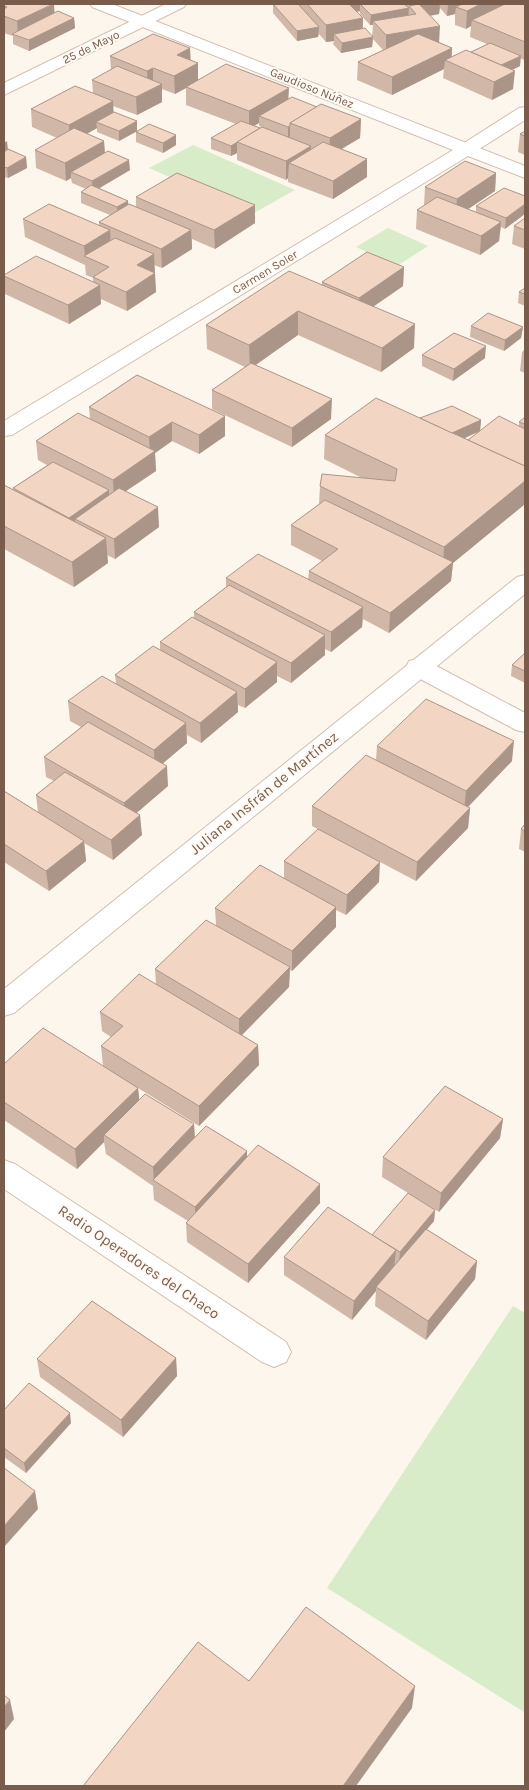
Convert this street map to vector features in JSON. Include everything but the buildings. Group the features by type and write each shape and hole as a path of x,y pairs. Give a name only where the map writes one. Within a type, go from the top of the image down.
{"street":[{"name":"Gaudioso Núñez","path":"98,4 525,172"},
{"name":"25 de Mayo","path":"4,90 178,4"},
{"name":"Carmen Soler","path":"4,430 525,112"},
{"name":"Juliana Insfrán de Martínez","path":"4,1005 525,582"},
{"path":"418,668 525,724"},
{"name":"Radio Operadores del Chaco","path":"4,1172 274,1352"}],"green space":[{"path":"193,145 295,190 252,214 149,168"},
{"path":"388,228 428,246 397,266 356,247"},
{"path":"513,1306 525,1313 524,1712 327,1588"}]}
